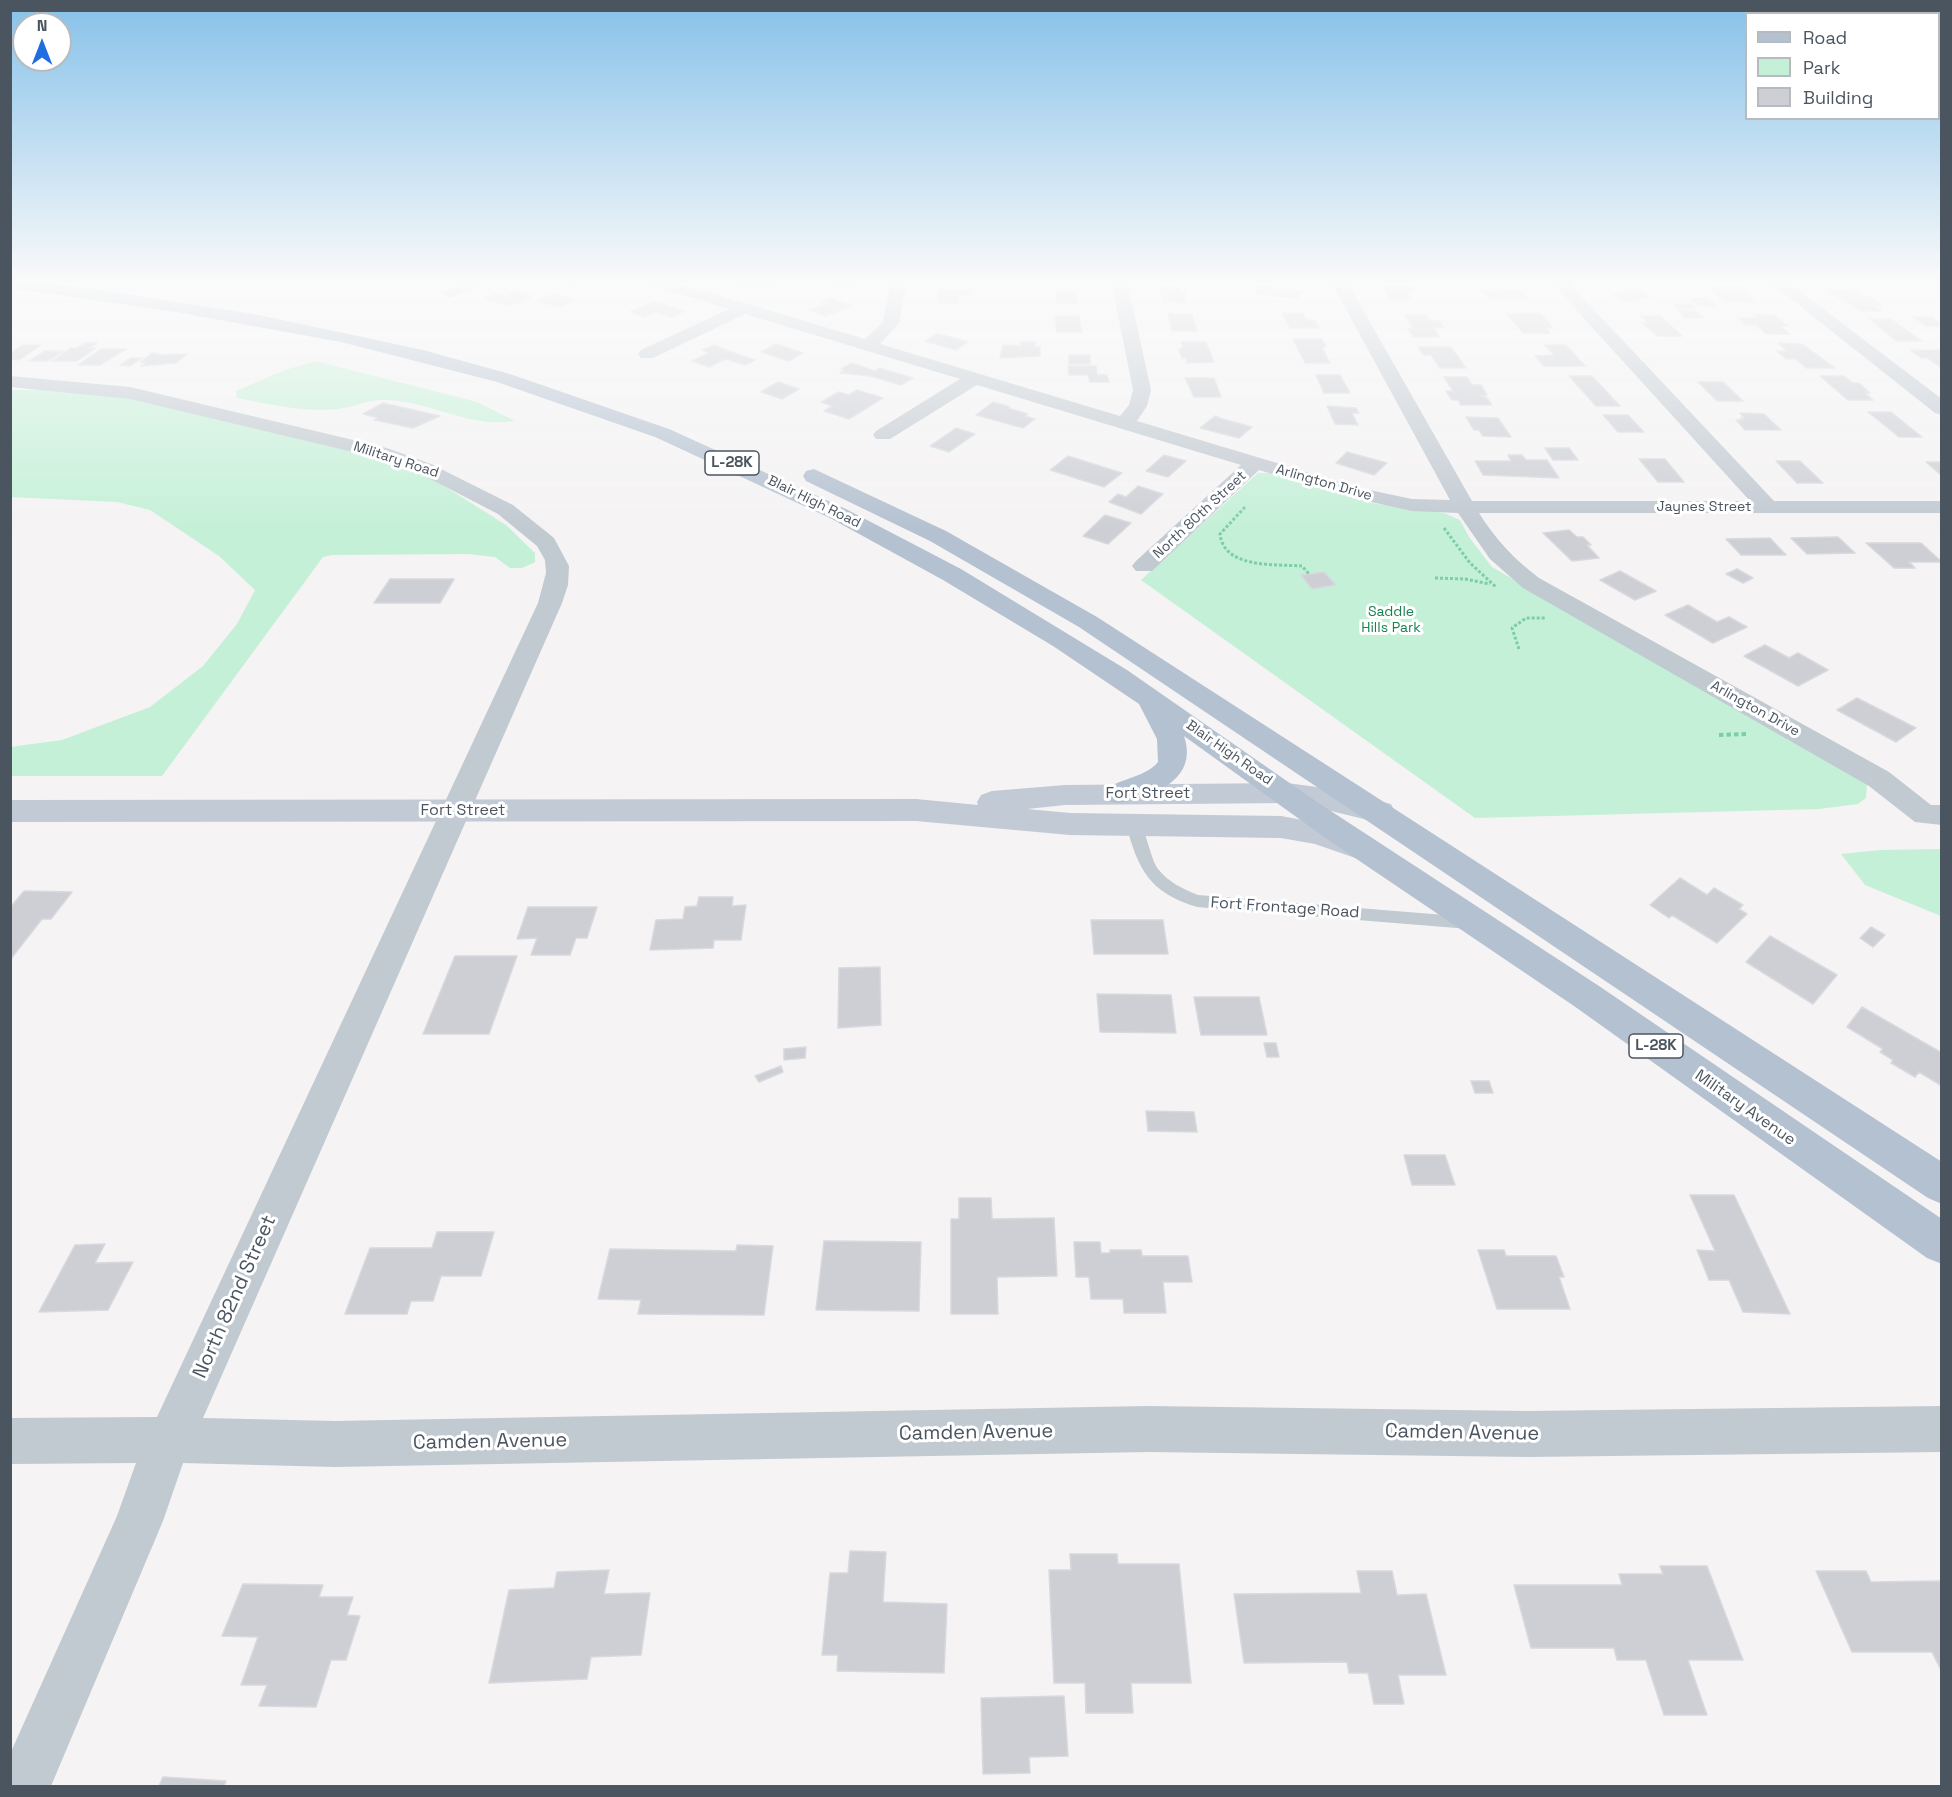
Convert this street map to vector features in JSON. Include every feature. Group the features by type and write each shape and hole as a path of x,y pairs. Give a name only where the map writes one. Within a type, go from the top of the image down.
{"main road":[{"name":"Blair High Road","path":"447,364 620,417 764,477 908,550 1013,610 1148,697 1369,851"},
{"name":"Blair High Road","path":"510,364 641,405 766,455"},
{"name":"Blair High Road","path":"797,469 938,536 1079,616 1380,812"},
{"path":"1118,794 1158,781 1172,765 1175,752 1172,738 1148,697"},
{"name":"Fort Street","path":"916,810 1065,795 1287,794 1323,798 1380,812"},
{"name":"Fort Street","path":"10,812 916,810 1070,824 1251,824 1287,827 1319,834 1369,851"},
{"name":"L-28K","path":"1380,812 1941,1185"},
{"name":"Military Avenue","path":"1369,851 1480,924 1941,1244"}],"street":[{"name":"Arlington Drive","path":"925,364 1381,500 1412,505 1467,507 1490,547 1517,574 1879,779 1933,815"},
{"path":"1125,423 1138,406 1142,390 1137,364"},
{"path":"1386,364 1467,507"},
{"path":"1635,364 1768,507"},
{"path":"1882,364 1941,410"},
{"path":"883,435 973,379"},
{"name":"Military Road","path":"10,381 130,393 380,452 450,478 544,540 551,549 558,567 555,588 458,812"},
{"name":"North 80th Street","path":"1144,566 1256,463"},
{"name":"Jaynes Street","path":"1467,507 1941,507"},
{"name":"North 82nd Street","path":"24,1786 139,1521 152,1480 333,1078 458,812"},
{"name":"Camden Avenue","path":"10,1441 171,1440 335,1444 1148,1429 1528,1434 1941,1429"}],"lane":[{"name":"Fort Frontage Road","path":"1134,824 1148,869 1160,884 1180,896 1197,901 1480,924"}],"path":[{"path":"1252,500 1220,534 1221,545 1233,555 1248,561 1268,566 1302,566 1309,574"},
{"path":"1439,524 1451,534 1470,563 1498,588"},
{"path":"1435,578 1465,579 1491,584"},
{"path":"1519,650 1512,628 1526,618"},
{"path":"1719,735 1754,733 1744,725"}],"green space":[{"path":"306,364 327,364 477,402 515,421 480,421 396,401 379,400 343,408 313,410 237,398 236,391 285,370"},
{"path":"11,390 64,390 128,398 373,456 422,472 506,525 535,553 535,562 522,568 510,568 495,557 468,554 332,555 323,557 162,776 11,776 10,747 62,740 150,707 203,666 237,624 255,590 219,556 150,510 117,502 11,497"},
{"name":"Saddle Hills Park","path":"1258,473 1274,473 1372,503 1444,513 1460,520 1469,537 1492,567 1867,784 1866,798 1858,804 1819,809 1475,818 1141,580"},
{"path":"1941,849 1941,916 1865,885 1841,854 1881,850"}],"building":[{"path":"80,364 102,364 100,365 78,365"},
{"path":"144,364 166,364 141,366"},
{"path":"700,364 716,364 709,367"},
{"path":"854,364 875,371 879,368 913,378 901,385 870,376 840,373 844,370 841,369"},
{"path":"1437,364 1463,364 1466,368 1440,368"},
{"path":"1542,364 1583,364 1585,366 1544,366"},
{"path":"1801,364 1829,364 1835,368 1806,368"},
{"path":"1068,366 1096,366 1097,375 1107,375 1109,382 1090,382 1088,375 1069,375"},
{"path":"1316,375 1340,375 1350,393 1324,393"},
{"path":"1569,376 1592,376 1620,406 1596,406"},
{"path":"1820,376 1844,376 1853,383 1859,383 1870,393 1865,393 1873,400 1848,400"},
{"path":"1444,377 1467,377 1472,385 1481,385 1487,395 1480,395 1487,398 1492,405 1461,405 1458,400 1452,400 1446,391 1453,391"},
{"path":"1185,378 1214,378 1221,397 1194,397"},
{"path":"778,382 799,389 782,399 761,392"},
{"path":"1698,382 1723,382 1743,401 1717,401"},
{"path":"857,390 883,398 849,419 824,411 832,406 821,402 839,392 849,395"},
{"path":"993,402 1028,414 1025,416 1035,419 1023,428 976,415"},
{"path":"383,403 440,416 413,428 374,420 378,418 363,414"},
{"path":"1327,406 1356,408 1359,413 1352,413 1358,425 1335,424"},
{"path":"1868,412 1891,412 1922,437 1899,437"},
{"path":"1740,413 1764,414 1781,430 1745,430 1736,420 1743,420 1740,418 1744,418"},
{"path":"1603,415 1628,415 1644,432 1618,432"},
{"path":"1215,416 1252,427 1239,438 1200,428"},
{"path":"1466,417 1498,418 1511,437 1483,436 1479,430 1474,430"},
{"path":"956,428 975,434 949,452 930,446"},
{"path":"1545,448 1569,448 1578,460 1553,460"},
{"path":"1347,452 1387,463 1374,475 1336,463"},
{"path":"1164,455 1186,461 1168,477 1146,471"},
{"path":"1508,455 1522,455 1526,460 1547,460 1559,478 1483,475 1475,461 1511,461"},
{"path":"1068,456 1122,473 1104,487 1050,470"},
{"path":"1639,459 1665,459 1684,482 1658,482"},
{"path":"1776,461 1800,461 1823,483 1797,483"},
{"path":"1926,462 1942,462 1942,476"},
{"path":"1138,486 1163,494 1141,514 1109,502 1118,494 1126,497"},
{"path":"1105,515 1131,523 1108,544 1083,536"},
{"path":"1569,530 1577,537 1583,537 1599,558 1572,561 1543,533"},
{"path":"1838,537 1855,553 1807,554 1791,538"},
{"path":"1770,538 1786,555 1741,555 1726,539"},
{"path":"1866,543 1921,543 1942,562 1909,562 1915,568 1894,568"},
{"path":"1737,569 1753,578 1743,583 1726,574"},
{"path":"1620,571 1656,591 1635,600 1600,580"},
{"path":"1324,572 1336,585 1312,589 1301,575"},
{"path":"390,579 454,579 440,603 374,603"},
{"path":"1688,605 1717,622 1729,617 1747,627 1713,643 1665,615"},
{"path":"1765,645 1789,658 1798,653 1828,670 1798,686 1744,656"},
{"path":"1857,698 1916,728 1896,742 1837,710"},
{"path":"1680,878 1707,895 1714,888 1743,905 1739,909 1747,914 1717,943 1672,915 1669,918 1650,905"},
{"path":"24,891 72,892 51,919 42,919 10,960 10,908"},
{"path":"699,897 733,897 732,906 746,905 741,940 714,940 713,948 650,950 656,920 683,919 685,907 697,906"},
{"path":"528,907 597,907 587,938 576,938 570,955 531,955 537,938 517,939"},
{"path":"1091,920 1163,920 1168,954 1094,954"},
{"path":"1871,927 1885,935 1873,947 1860,938"},
{"path":"1770,936 1837,975 1813,1004 1746,962"},
{"path":"455,956 517,956 489,1034 423,1034"},
{"path":"880,967 881,1025 838,1028 839,968"},
{"path":"1097,994 1171,995 1176,1033 1100,1032"},
{"path":"1194,997 1259,997 1267,1035 1201,1035"},
{"path":"1862,1007 1942,1053 1942,1086 1919,1072 1915,1077 1891,1063 1893,1060 1880,1052 1883,1049 1847,1027"},
{"path":"1264,1043 1276,1043 1279,1057 1267,1057"},
{"path":"806,1047 805,1058 784,1060 784,1049"},
{"path":"781,1066 783,1072 759,1082 755,1076"},
{"path":"1471,1081 1489,1081 1493,1093 1475,1093"},
{"path":"1146,1111 1194,1112 1197,1132 1148,1131"},
{"path":"1404,1155 1445,1155 1455,1185 1412,1185"},
{"path":"1690,1195 1734,1195 1790,1314 1743,1312 1729,1280 1709,1280 1697,1250 1715,1251"},
{"path":"959,1198 991,1198 992,1219 1054,1218 1057,1276 997,1277 998,1314 951,1314 951,1219 959,1219"},
{"path":"437,1232 494,1232 481,1276 441,1276 433,1301 411,1301 407,1314 345,1314 370,1248 432,1248"},
{"path":"824,1241 921,1242 919,1311 816,1310"},
{"path":"1074,1242 1100,1242 1101,1253 1110,1253 1110,1250 1141,1250 1142,1256 1188,1256 1192,1282 1163,1282 1166,1313 1124,1313 1123,1299 1091,1299 1089,1277 1076,1277"},
{"path":"105,1244 95,1263 133,1262 108,1310 39,1312 75,1245"},
{"path":"737,1245 773,1246 764,1315 638,1314 641,1300 598,1299 610,1249 736,1251"},
{"path":"1478,1250 1504,1250 1506,1256 1556,1256 1564,1277 1559,1277 1570,1309 1497,1309"},
{"path":"850,1551 886,1552 883,1602 947,1604 944,1673 837,1671 838,1655 822,1655 830,1573 848,1573"},
{"path":"1070,1554 1117,1554 1118,1564 1179,1564 1191,1683 1131,1683 1133,1713 1086,1713 1085,1683 1054,1683 1049,1570 1071,1570"},
{"path":"1660,1566 1707,1566 1743,1660 1688,1660 1707,1715 1664,1715 1646,1660 1617,1660 1614,1648 1531,1648 1514,1585 1622,1585 1619,1574 1663,1574"},
{"path":"609,1570 604,1594 650,1593 641,1655 591,1657 587,1679 489,1683 509,1590 554,1588 557,1572"},
{"path":"1357,1571 1392,1571 1397,1595 1426,1594 1446,1675 1398,1675 1404,1704 1374,1704 1368,1673 1349,1673 1347,1662 1244,1663 1234,1594 1361,1593"},
{"path":"1816,1571 1866,1571 1871,1582 1942,1581 1942,1672 1932,1652 1852,1652"},
{"path":"243,1584 323,1585 319,1597 353,1597 347,1615 360,1616 346,1660 331,1660 316,1707 259,1706 267,1685 241,1685 258,1637 222,1636"},
{"path":"1064,1696 1068,1756 1029,1757 1030,1773 983,1774 981,1698"},
{"path":"163,1777 226,1781 224,1786 159,1786"}]}
